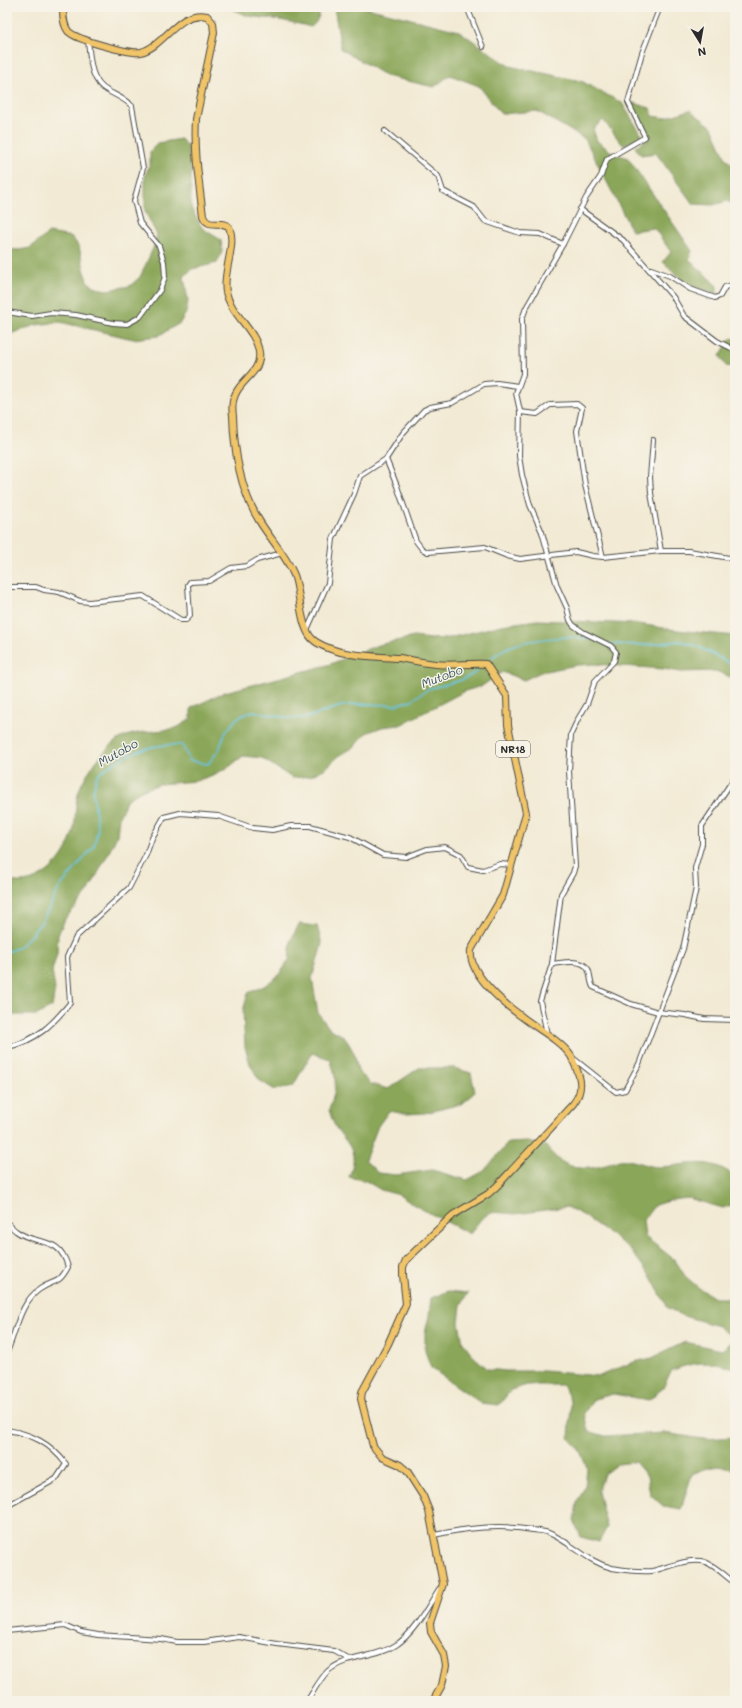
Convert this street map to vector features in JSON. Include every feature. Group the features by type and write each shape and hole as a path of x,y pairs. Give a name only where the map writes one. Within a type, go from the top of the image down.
{"main road":[{"path":"63,7 67,30 72,34 88,40 130,51 141,52 156,44 170,31 189,19 203,15 207,16 213,23 214,34 196,119 195,133 195,146 203,216 206,222 210,224 227,225 231,231 225,282 226,294 257,343 260,355 255,369 235,394 232,404 236,451 251,507 282,553 294,576 307,630"},
{"name":"NR18","path":"307,630 311,638 316,642 330,648 362,655 400,658 437,665 486,664 507,696 508,725 526,808 525,818 503,895 471,950 471,959 478,972 499,997 521,1017 547,1034 570,1056 580,1081 578,1098 497,1186 488,1194 453,1215 406,1260 403,1267 406,1295 405,1308 362,1392 362,1405 372,1446 382,1457 400,1465 416,1484 429,1511 443,1584 430,1623 432,1632 444,1655 446,1666 445,1677 433,1701"}],"street":[{"path":"467,7 483,47"},
{"path":"547,1034 540,1006 552,964 561,894 573,873 575,866 569,768 571,734 587,704 594,681 614,661 616,652 611,646 592,638 573,625 558,586 542,532 530,505 522,476 518,439 520,412 516,393 523,374 523,316 580,209 601,176 607,159 644,137 628,102 644,48 660,7"},
{"path":"7,312 32,316 51,313 76,315 113,323 127,324 140,317 160,290 165,276 164,262 160,246 140,223 134,201 141,179 142,160 132,106 128,102 106,90 96,81 90,64 88,40"},
{"path":"385,131 438,176 443,191 474,207 485,221 520,233 540,234 562,244"},
{"path":"580,209 623,240 673,297 684,316 717,341 735,350"},
{"path":"648,269 670,276 690,289 715,298 720,296 725,287 735,284"},
{"path":"307,630 328,583 333,539 354,494 360,476 386,460 403,433 424,410 430,407 452,403 484,384 497,383 518,386"},
{"path":"520,412 537,414 547,406 556,404 578,404 582,408 577,431 585,485 603,557"},
{"path":"652,440 650,485 652,508 661,551"},
{"path":"386,460 397,486 416,541 422,549 434,552 485,547 513,558 549,557 576,552 603,557 661,551 689,551 735,559"},
{"path":"7,587 36,587 44,590 59,592 80,601 143,596 181,620 186,620 190,616 188,585 190,582 209,581 231,568 247,566 257,560 282,553"},
{"path":"570,1056 616,1092 624,1090 639,1064 683,949 696,888 695,868 702,844 702,826 735,777"},
{"path":"7,1047 28,1041 45,1030 70,1003 67,957 76,937 129,888 164,816 180,813 218,816 253,828 272,830 291,826 310,826 350,837 383,855 406,857 427,849 445,847 460,855 468,867 482,870 500,864 511,865"},
{"path":"552,964 566,962 583,965 589,971 593,988 631,1004 658,1012 686,1015 704,1019 735,1020"},
{"path":"7,1222 17,1232 51,1243 65,1256 68,1267 62,1278 39,1289 25,1306 16,1322 7,1352"},
{"path":"7,1430 23,1433 55,1449 66,1464 56,1479 7,1506"},
{"path":"434,1535 478,1527 513,1526 550,1533 566,1541 580,1553 595,1562 612,1568 651,1571 675,1563 703,1562 718,1568 735,1583"},
{"path":"306,1701 328,1672 339,1664 370,1656 397,1644 417,1622 443,1584"},
{"path":"7,1631 65,1625 81,1632 98,1635 162,1639 177,1642 204,1642 239,1637 277,1644 334,1650 350,1660"}],"green space":[{"path":"230,7 319,7 319,13 317,21 311,27 246,15 235,11"},
{"path":"334,7 363,7 459,31 509,66 581,81 622,103 643,137 623,145 603,120 593,129 597,141 613,153 628,158 692,251 689,259 717,286 717,294 688,285 663,262 671,252 654,228 632,231 585,139 537,111 501,114 479,86 450,75 434,87 386,76 341,49"},
{"path":"634,103 650,108 653,116 664,118 690,110 712,127 726,159 735,167 735,205 727,201 713,205 693,204 656,153 641,155 635,147 650,138 631,105"},
{"path":"181,139 188,148 191,172 191,208 202,228 221,240 222,252 217,263 192,269 184,277 188,301 186,313 180,323 158,336 133,339 60,322 36,325 7,335 7,249 19,250 30,248 49,233 72,237 79,247 87,281 96,288 107,290 130,286 140,277 155,244 157,235 145,211 145,176 150,164 150,152 157,143"},
{"path":"735,338 735,367 726,366 720,356 730,339"},
{"path":"537,620 639,624 676,630 735,636 735,679 716,671 681,672 664,669 594,664 577,665 541,672 524,680 502,672 482,686 465,691 400,725 382,727 366,733 354,747 339,756 326,768 310,776 292,778 262,758 243,756 229,767 196,781 160,784 143,790 127,799 119,817 117,836 109,852 88,892 65,919 58,935 57,954 52,971 55,989 52,1007 37,1015 7,1015 7,880 19,882 30,881 51,869 59,860 71,838 81,785 96,761 110,746 133,734 176,728 191,718 191,708 225,692 328,665 378,645 414,637 431,639 449,638 502,625"},
{"path":"299,924 317,926 322,944 312,978 318,1013 329,1028 345,1037 354,1053 358,1071 371,1084 388,1089 419,1068 454,1068 471,1073 475,1092 461,1104 425,1113 407,1114 389,1111 378,1126 365,1160 378,1173 396,1175 432,1170 467,1180 484,1171 508,1143 527,1142 546,1146 551,1153 564,1163 577,1168 593,1168 619,1160 634,1161 649,1166 658,1167 698,1163 716,1166 726,1170 735,1177 735,1204 723,1208 688,1198 671,1200 655,1205 643,1220 645,1237 675,1260 685,1276 699,1288 715,1298 735,1298 735,1368 710,1363 680,1367 671,1371 663,1388 649,1400 613,1394 594,1399 584,1413 588,1431 605,1436 664,1433 703,1439 735,1437 735,1471 719,1466 708,1468 692,1474 681,1509 663,1506 650,1494 647,1476 635,1462 617,1464 604,1474 598,1492 607,1527 599,1542 581,1537 574,1521 577,1503 585,1486 587,1468 580,1451 569,1438 571,1402 563,1385 527,1385 511,1390 499,1405 481,1403 431,1368 425,1351 425,1333 431,1298 449,1291 468,1293 461,1305 459,1323 463,1342 474,1357 488,1369 506,1371 544,1371 599,1376 634,1362 652,1358 685,1342 722,1350 732,1342 732,1337 718,1326 684,1316 668,1308 651,1277 629,1248 583,1215 567,1207 516,1214 491,1212 481,1219 470,1234 414,1205 399,1195 381,1190 366,1181 349,1177 353,1161 352,1150 336,1128 329,1110 335,1084 330,1059 312,1053 293,1086 275,1090 259,1080 250,1064 245,1047 243,1011 248,993 264,986 279,975 289,960 291,940"}],"waterway":[{"name":"Mutobo","path":"491,658 503,650 526,642 551,638 576,637 595,640"},
{"name":"Mutobo","path":"609,644 644,645 680,641 697,646 735,666"},
{"name":"Mutobo","path":"7,952 19,947 32,934 43,920 59,888 94,846 98,829 93,792 97,775 117,761 137,751 147,748 182,745 190,761 208,764 219,750 225,733 237,718 253,711 288,718 306,718 341,706 358,704 396,705 412,700 428,689 462,680 478,671"}]}
